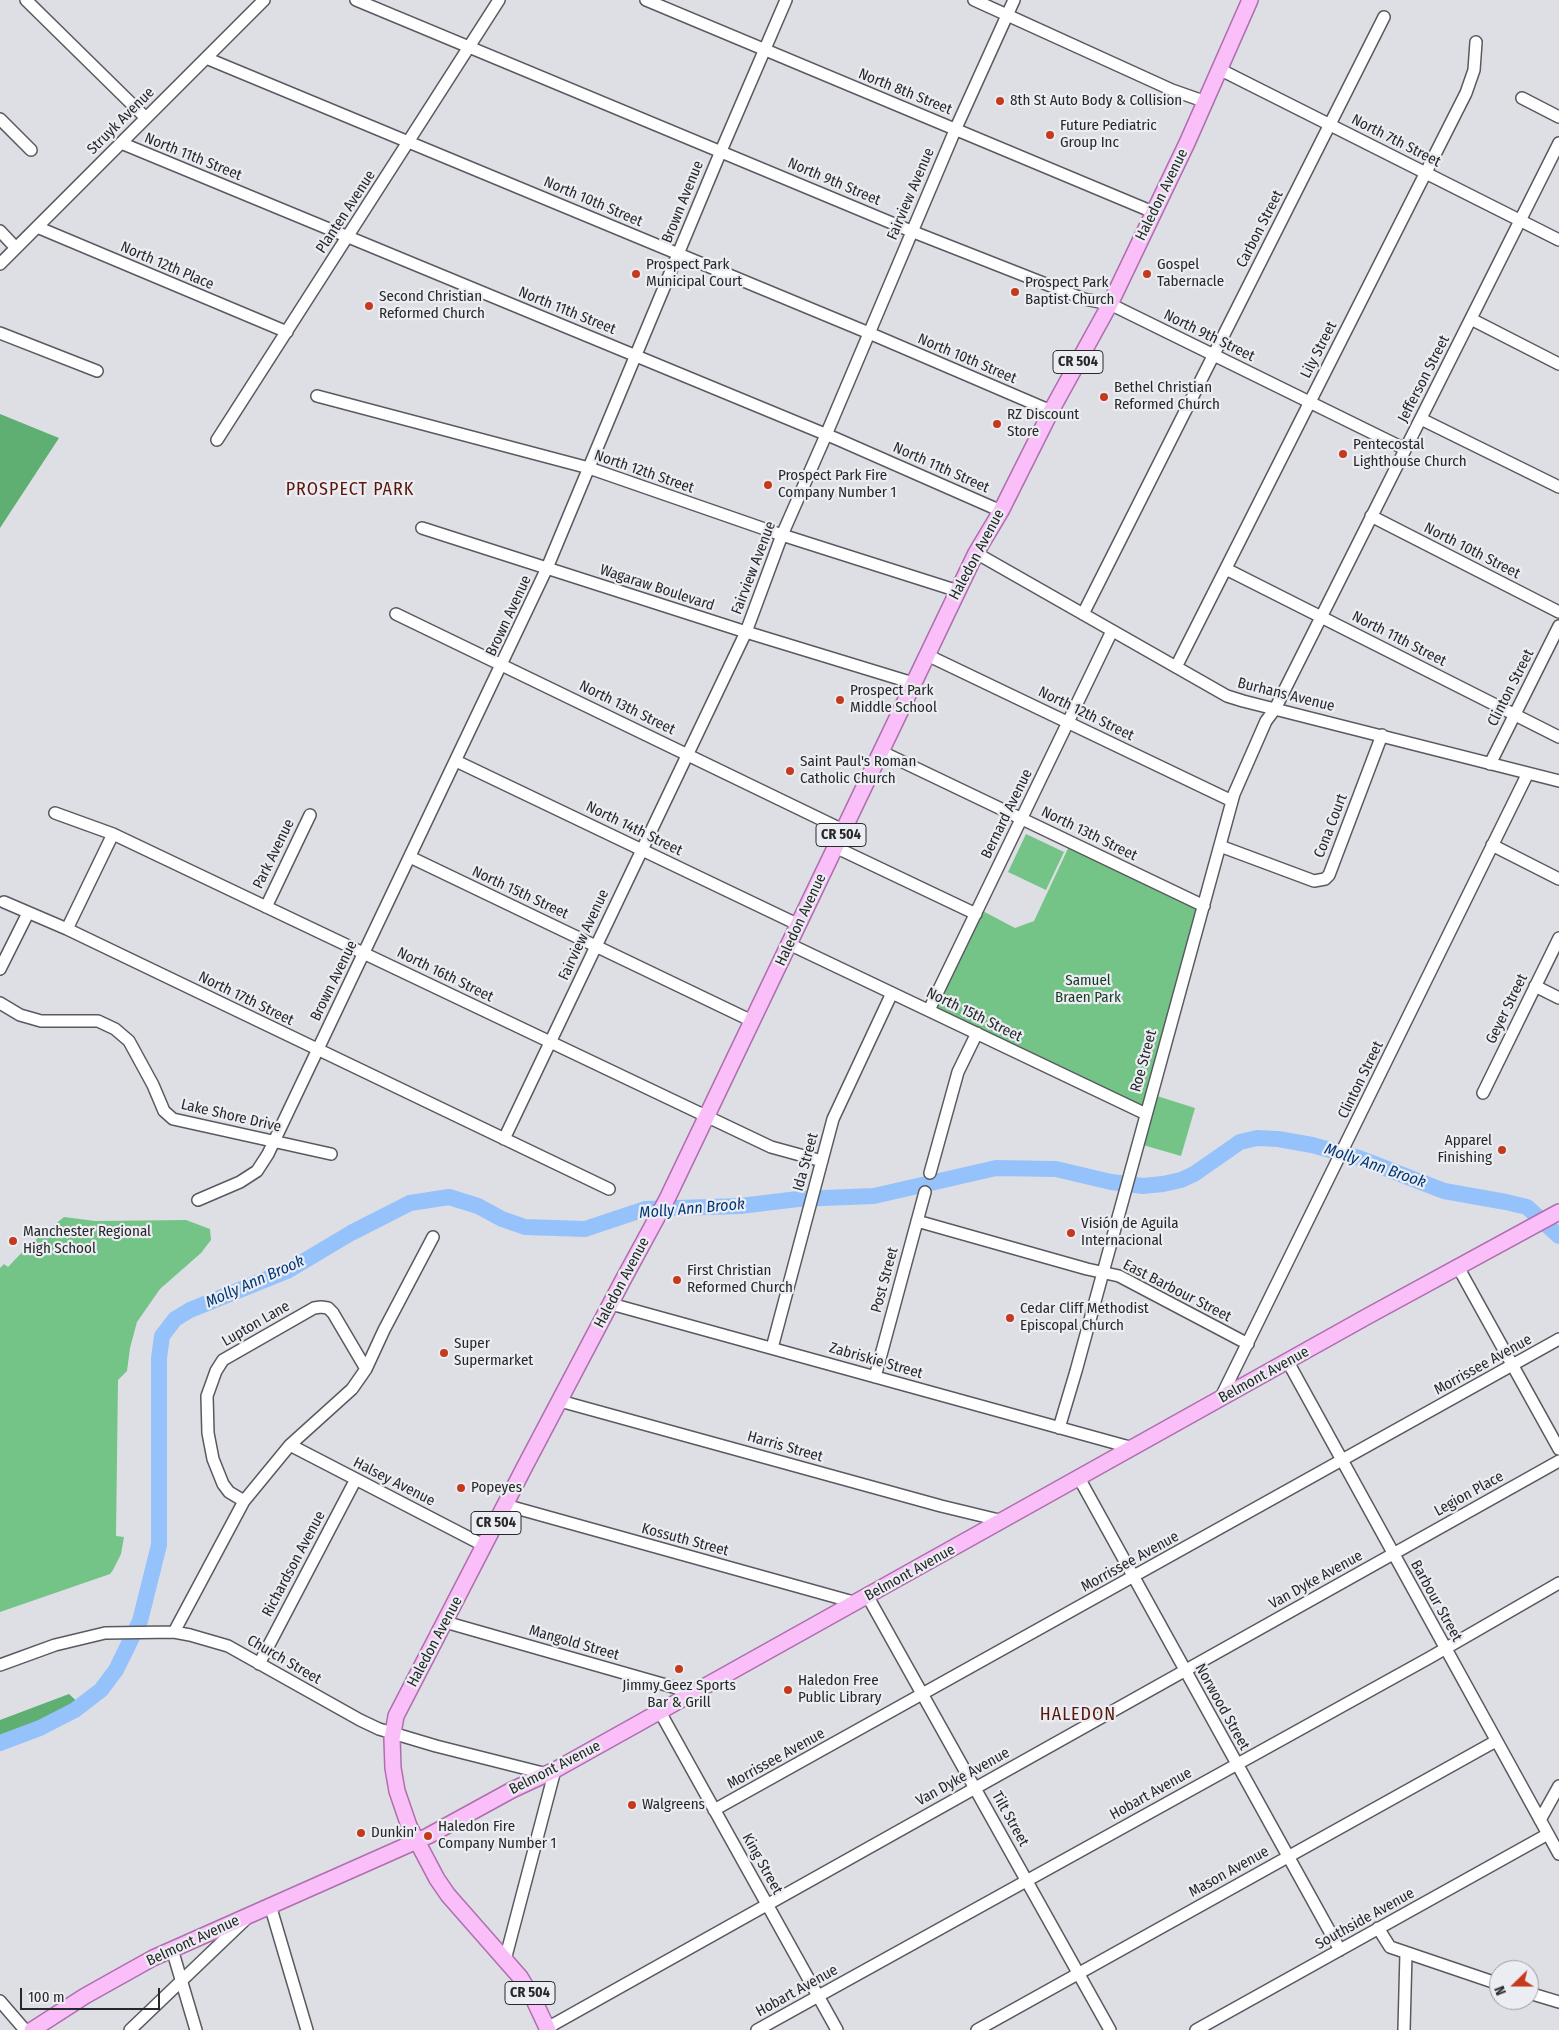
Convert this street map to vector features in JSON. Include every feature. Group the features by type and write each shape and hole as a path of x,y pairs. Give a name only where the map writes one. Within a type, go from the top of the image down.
{"main road":[{"name":"Haledon Avenue","path":"417,1842 409,1826 397,1791 393,1768 392,1733 396,1716 610,1304 667,1200 976,553 1001,511 1051,411 1110,304 1206,102 1248,0"},
{"name":"Belmont Avenue","path":"32,2030 84,1996 172,1949 417,1842 512,1790 551,1772 1368,1316 1559,1212"},
{"name":"CR 504","path":"417,1842 448,1895 528,1988 548,2029"}],"street":[{"name":"North 11th Street","path":"26,0 146,118"},
{"name":"Struyk Avenue","path":"0,264 264,0"},
{"name":"North 9th Street","path":"356,0 912,231 1084,300 1110,304 1405,449"},
{"name":"Planten Avenue","path":"217,440 499,0"},
{"name":"North 8th Street","path":"646,0 1153,212"},
{"name":"Brown Avenue","path":"198,1200 240,1182 257,1171 274,1141 548,568 720,151 786,0"},
{"path":"974,0 1172,90 1206,102"},
{"name":"Fairview Avenue","path":"504,1139 746,632 782,534 956,128 1014,0"},
{"name":"Carbon Street","path":"1083,614 1384,17"},
{"name":"Lily Street","path":"1176,667 1466,93 1474,70 1476,42"},
{"name":"North 10th Street","path":"206,58 869,333 1051,411"},
{"name":"North 7th Street","path":"1219,69 1559,240"},
{"path":"1522,98 1559,117"},
{"path":"0,119 30,150"},
{"name":"North 11th Street","path":"121,143 826,435 1001,511"},
{"name":"Jefferson Street","path":"1275,709 1559,143"},
{"name":"North 12th Place","path":"36,227 287,332"},
{"path":"0,231 16,248"},
{"path":"1471,319 1559,364"},
{"path":"0,333 97,371"},
{"name":"North 12th Street","path":"317,396 589,468 782,534 958,591"},
{"path":"1421,419 1559,487"},
{"name":"North 10th Street","path":"1371,516 1559,612"},
{"name":"Wagaraw Boulevard","path":"422,528 746,632 913,683"},
{"name":"Burhans Avenue","path":"976,553 1227,696 1559,781"},
{"name":"North 11th Street","path":"1226,569 1559,737"},
{"name":"North 13th Street","path":"396,614 843,830"},
{"name":"Clinton Street","path":"1490,764 1559,626"},
{"name":"Bernard Avenue","path":"929,1010 1112,631"},
{"name":"North 12th Street","path":"927,655 1232,801"},
{"name":"Roe Street","path":"1059,1428 1232,801 1266,721 1275,709"},
{"name":"Cona Court","path":"1220,846 1314,881 1325,879 1329,875 1382,735"},
{"name":"North 13th Street","path":"880,751 1204,906"},
{"name":"North 14th Street","path":"456,761 799,925"},
{"name":"Clinton Street","path":"1220,1399 1338,1163 1528,773"},
{"name":"North 16th Street","path":"55,813 113,834 771,1148 822,1162"},
{"name":"Park Avenue","path":"266,907 310,815"},
{"path":"67,929 113,834"},
{"path":"1492,845 1559,879"},
{"path":"835,847 976,914"},
{"name":"North 15th Street","path":"410,857 752,1021"},
{"name":"North 17th Street","path":"4,902 67,929 609,1189"},
{"path":"0,969 28,913"},
{"name":"Geyer Street","path":"1483,1093 1559,938"},
{"name":"North 15th Street","path":"789,944 1146,1114"},
{"path":"1535,986 1559,998"},
{"name":"Ida Street","path":"772,1348 839,1104 892,993"},
{"name":"Lake Shore Drive","path":"0,1003 20,1015 41,1021 98,1021 115,1029 129,1041 168,1116 173,1119 331,1154"},
{"path":"930,1173 958,1072 977,1033"},
{"name":"Post Street","path":"875,1376 925,1192"},
{"name":"East Barbour Street","path":"917,1221 1119,1276 1248,1344"},
{"path":"174,1632 244,1501 290,1445 352,1389 366,1369 384,1330 433,1237"},
{"path":"1458,1267 1559,1449"},
{"name":"Zabriskie Street","path":"610,1304 1133,1448"},
{"name":"Lupton Lane","path":"244,1501 229,1492 224,1484 213,1459 208,1433 207,1396 216,1371 223,1360 314,1308 321,1307 328,1308 333,1313 366,1369"},
{"name":"Morrissee Avenue","path":"714,1810 1559,1339"},
{"name":"Barbour Street","path":"1288,1362 1559,1854"},
{"name":"Harris Street","path":"560,1401 941,1506 1002,1521"},
{"name":"Halsey Avenue","path":"290,1445 485,1546"},
{"name":"Legion Place","path":"1394,1554 1559,1461"},
{"name":"Norwood Street","path":"1078,1478 1340,1950"},
{"name":"Richardson Avenue","path":"259,1664 356,1479"},
{"name":"Kossuth Street","path":"505,1505 862,1600"},
{"name":"Van Dyke Avenue","path":"548,2029 767,1904 1394,1554"},
{"name":"Hobart Avenue","path":"757,2030 1559,1583"},
{"name":"Tilt Street","path":"862,1600 923,1694 1110,2030"},
{"name":"Mangold Street","path":"445,1622 694,1693"},
{"name":"Church Street","path":"0,1665 55,1645 116,1632 174,1632 228,1646 360,1720 392,1733 551,1772"},
{"name":"King Street","path":"660,1712 837,2030"},
{"name":"Mason Avenue","path":"977,2030 1496,1741"},
{"path":"505,1960 551,1772"},
{"path":"1540,1820 1559,1786"},
{"name":"Southside Avenue","path":"1196,2030 1548,1834"},
{"path":"270,1905 307,2030"},
{"name":"Belmont Avenue","path":"130,2030 251,1913"},
{"path":"1378,1928 1390,1947 1489,1981"},
{"path":"172,1949 196,2030"},
{"path":"1404,2030 1406,1953"},
{"path":"1539,1996 1559,2002"},
{"path":"0,2001 25,2030"}],"green space":[{"path":"0,414 59,438 0,528"},
{"path":"1026,834 1064,852 1046,890 1008,872"},
{"name":"Samuel Braen Park","path":"1072,840 1204,903 1145,1114 929,1010 979,909 1015,928 1034,921"},
{"path":"1157,1096 1195,1108 1181,1156 1143,1145"},
{"path":"64,1217 95,1221 186,1220 210,1229 211,1240 201,1253 160,1289 137,1322 130,1348 127,1371 118,1380 116,1536 124,1537 121,1554 113,1570 110,1574 0,1612 0,1268 4,1264 8,1267 28,1246"},
{"path":"69,1694 84,1708 0,1751 0,1720"}],"waterway":[{"name":"Molly Ann Brook","path":"0,1743 40,1728 75,1710 101,1690 116,1670 140,1621 159,1545 159,1358 162,1336 175,1319 190,1310 289,1270 351,1233 410,1203 449,1197 478,1206 502,1219 525,1227 585,1229 645,1209 740,1206 798,1199 874,1196 996,1168 1056,1169 1111,1182 1143,1186 1163,1184 1181,1180 1194,1174 1240,1142 1257,1138 1278,1139 1312,1145 1359,1158 1444,1191 1527,1207 1559,1236"}],"place":[{"name":"8th St Auto Body & Collision","path":"1000,101"},
{"name":"Future Pediatric Group Inc","path":"1050,135"},
{"name":"Prospect Park Municipal Court","path":"636,274"},
{"name":"Gospel Tabernacle","path":"1147,274"},
{"name":"Prospect Park Baptist Church","path":"1015,292"},
{"name":"Second Christian Reformed Church","path":"369,306"},
{"name":"Bethel Christian Reformed Church","path":"1104,397"},
{"name":"RZ Discount Store","path":"997,424"},
{"name":"Pentecostal Lighthouse Church","path":"1343,454"},
{"name":"Prospect Park Fire Company Number 1","path":"768,485"},
{"name":"Prospect Park Middle School","path":"840,700"},
{"name":"Saint Paul's Roman Catholic Church","path":"790,771"},
{"name":"Apparel Finishing","path":"1502,1150"},
{"name":"Visión de Aguila Internacional","path":"1071,1233"},
{"name":"Manchester Regional High School","path":"13,1241"},
{"name":"First Christian Reformed Church","path":"677,1280"},
{"name":"Cedar Cliff Methodist Episcopal Church","path":"1010,1318"},
{"name":"Super Supermarket","path":"444,1353"},
{"name":"Popeyes","path":"461,1488"},
{"name":"Jimmy Geez Sports Bar & Grill","path":"679,1669"},
{"name":"Haledon Free Public Library","path":"788,1690"},
{"name":"Walgreens","path":"632,1805"},
{"name":"Dunkin'","path":"361,1833"},
{"name":"Haledon Fire Company Number 1","path":"428,1836"}],"district":[{"name":"PROSPECT PARK","path":"350,490"},
{"name":"HALEDON","path":"1078,1715"}]}
